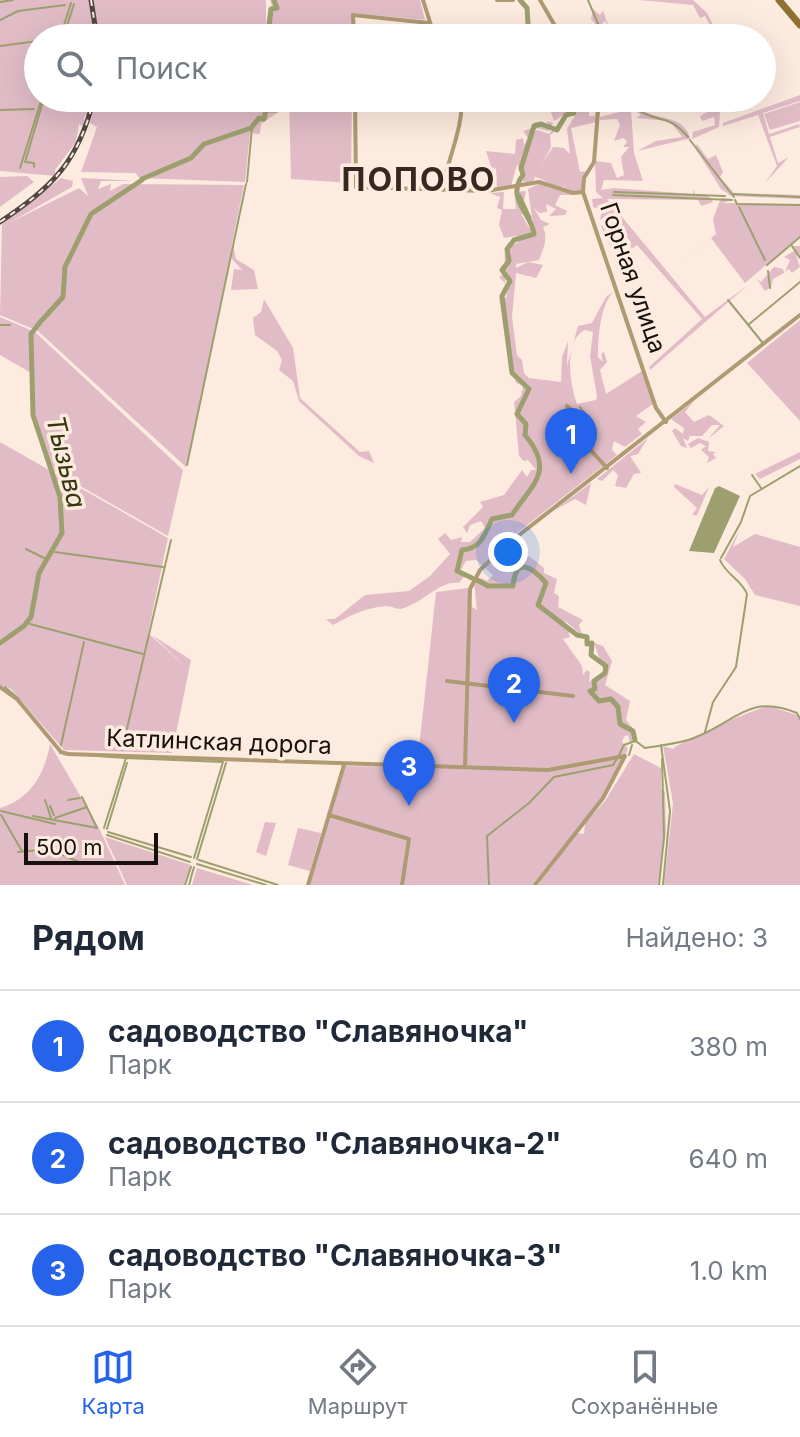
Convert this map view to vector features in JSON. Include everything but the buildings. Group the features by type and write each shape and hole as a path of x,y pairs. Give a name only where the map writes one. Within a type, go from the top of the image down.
{"main road":[{"path":"779,0 800,25"}],"street":[{"path":"353,24 353,15 429,23 423,0"},
{"path":"497,0 513,0"},
{"path":"540,0 554,24"},
{"path":"355,112 356,187 513,189 539,182 573,193 583,192"},
{"path":"442,189 462,112"},
{"name":"Горная улица","path":"598,112 592,167 584,178 583,192 656,408 666,422"},
{"path":"465,768 472,582 492,556 800,315"},
{"path":"567,406 572,410 576,434 607,468"},
{"path":"447,681 573,696"},
{"name":"Катлинская дорога","path":"0,687 13,695 64,754 550,770 625,756 603,798 535,885"},
{"path":"308,885 344,765"},
{"path":"329,815 409,839 402,885"}],"shaded area":[{"path":"0,0 89,0 93,24 24,24 24,112 89,112 84,117 85,127 79,124 76,142 55,170 55,176 0,171"},
{"path":"92,0 266,0 266,24 96,24"},
{"path":"270,0 420,0 425,20 352,13 352,24 266,24 269,8 273,10"},
{"path":"639,0 693,0 707,13 713,24 709,24 705,16 700,18 693,5"},
{"path":"593,9 600,15 603,11 608,24 605,21 595,24 591,19"},
{"path":"800,95 800,101 776,109 776,104"},
{"path":"800,102 800,121 770,130 764,114"},
{"path":"93,112 278,112 261,124 260,134 250,133 245,182 81,172 97,127 90,123"},
{"path":"289,112 352,112 351,183 291,179"},
{"path":"551,112 568,112 554,121"},
{"path":"577,112 589,112 589,116 595,116 597,112 596,122 571,128 580,172 586,171 582,191 568,192 563,186 562,189 534,176 553,147 564,148 570,154 567,129"},
{"path":"631,112 634,153 643,181 604,180 601,190 614,188 693,194 694,189 695,194 708,195 713,202 701,206 698,200 607,199 705,317 748,285 650,370 649,367 702,319 637,245 630,250 631,242 622,232 610,241 612,250 601,226 610,219 607,215 600,220 602,210 593,207 592,199 603,198 596,192 595,161 611,163 617,178 624,175 621,157 629,147 623,147 627,142 624,138 614,141 620,125 617,119 600,120 600,117"},
{"path":"637,112 675,121 687,131 691,141 687,139 637,151 656,141 682,137 670,121 636,118 641,115"},
{"path":"707,112 720,112 719,127 692,139 693,132 715,125 714,117 702,121 700,116"},
{"path":"753,112 766,112 763,113 769,134 799,124 800,127 770,137 778,163 789,157 765,183 777,166 758,115 723,126 723,123"},
{"path":"547,121 553,123 549,131 537,128 534,132 549,134 560,121 561,127 550,135 551,147 532,183 523,182 522,167 517,165 510,189 497,189 496,169 491,167 486,151 515,154 516,140 523,138 524,145 528,138 523,131 532,128 535,122 548,126"},
{"path":"697,144 708,159 716,155 723,172 720,177 734,193 800,195 800,199 731,196 721,189 695,148"},
{"path":"27,176 34,182 0,207 0,177"},
{"path":"61,178 73,181 72,187 9,223 79,188 88,196 81,178 137,181 101,181 98,189 111,184 110,191 123,184 244,185 230,254 233,245 236,259 254,270 258,289 231,290 234,269 242,270 231,258 186,467 38,331 0,315 2,224"},
{"path":"539,184 572,195 560,195 555,205 567,211 565,215 549,216 556,209 546,204 547,212 539,213 534,208 541,220 550,224 543,227 543,249 539,260 516,264 516,268 528,262 543,265 536,278 516,273 512,317 517,355 529,378 561,382 562,357 568,341 567,366 572,347 570,364 577,404 596,400 590,356 593,332 585,330 574,342 578,326 592,323 606,297 614,291 603,313 599,340 598,357 603,362 601,354 604,352 607,362 600,370 606,394 642,371 653,404 636,416 646,422 638,429 642,434 625,447 614,441 612,450 617,455 508,540 544,568 544,573 557,579 554,593 559,596 558,607 583,620 579,625 582,635 565,621 570,637 563,639 582,666 583,675 587,670 590,672 589,682 605,674 594,643 603,646 612,661 605,685 630,701 626,720 635,731 636,739 630,743 628,735 624,737 622,742 628,748 611,783 533,885 308,885 344,766 417,767 436,592 468,588 472,607 477,610 474,583 481,578 487,581 493,575 476,560 466,561 461,570 465,575 459,583 439,587 412,605 400,609 386,606 372,608 333,625 326,619 335,619 365,595 409,591 430,576 450,554 438,539 445,533 451,540 462,537 461,542 470,542 485,528 481,521 470,525 467,533 463,527 483,507 480,502 504,495 522,470 527,477 531,470 536,470 528,460 524,461 519,456 514,402 521,396 523,386 516,383 506,345 499,297 506,298 510,280 506,270 505,283 499,277 504,274 505,248 519,242 517,238 523,235 504,238 499,225 502,210 497,208 500,197 490,193 504,192 503,209 516,209 515,198 519,197 515,192 526,191 523,206 528,215 521,214 530,229 533,226 528,189"},
{"path":"721,198 733,199 723,203 800,204 800,236 745,283 711,238 716,234 713,219"},
{"path":"793,246 800,246 800,257 796,255 800,267 792,273 789,269 785,272 790,260 784,257 794,251"},
{"path":"774,267 783,269 784,273 773,279 771,287 765,291 756,278 761,282"},
{"path":"264,299 293,348 300,398 360,452 369,451 374,463 359,456 299,401 293,381 279,370 282,360 277,351 255,335 253,318 261,312"},
{"path":"0,317 35,332 183,470 168,536 52,470 34,416 33,374 0,355"},
{"path":"800,320 800,421 747,363"},
{"path":"694,401 685,412 694,422 709,415 724,426 708,439 720,425 712,425 702,436 690,436 688,441 683,438 687,448 681,446 672,431 675,428 683,434 684,428 671,419"},
{"path":"648,438 638,454 630,456 641,473 634,474 626,488 615,486 618,475 613,470 602,481 597,479"},
{"path":"698,438 709,442 708,451 716,452 713,454 716,458 707,463 709,457 701,450 706,446 700,443 691,448 688,444"},
{"path":"0,442 168,538 148,633 187,668 152,635 191,660 172,753 64,750 11,689 0,685"},
{"path":"800,452 800,459 760,479 755,474"},
{"path":"591,483 586,505 575,499 553,511"},
{"path":"675,484 702,495 709,487 697,515 692,515 697,508 674,487"},
{"path":"719,486 740,496 714,553 689,551 715,488"},
{"path":"740,529 733,547 755,534 800,547 800,606 755,595 745,579 724,559"},
{"path":"769,706 797,715 800,720 800,885 664,885 673,803 663,746 673,749 718,726"},
{"path":"50,744 99,828 125,885 0,885 0,808 20,798 35,784"},
{"path":"634,754 661,768 666,833 658,885 538,885 577,833 584,834 585,823 605,801"},
{"path":"265,822 276,823 266,856 256,852"},
{"path":"298,828 321,833 310,871 288,865"},
{"path":"105,837 191,865 184,885 127,885"},
{"path":"197,868 253,885 192,885"}],"waterway":[{"path":"0,2 13,0"},
{"name":"Тызьва","path":"269,24 271,9 277,8 274,0"},
{"path":"520,0 527,8 528,24"},
{"path":"588,0 598,24"},
{"path":"64,24 71,3"},
{"path":"68,24 74,4"},
{"path":"0,20 18,11 65,5"},
{"path":"0,46 24,43"},
{"path":"0,110 24,109"},
{"path":"20,168 38,112"},
{"path":"34,167 34,163 25,162 40,112"},
{"name":"Тызьва","path":"142,179 191,158 204,144 251,128 259,118 264,119 266,112"},
{"path":"472,578 457,571 462,550 478,544 492,519 512,515 533,486 540,469 539,459 525,435 526,424 517,414 529,389 512,373 502,296 510,281 502,270 509,261 507,249 514,240 534,234 517,191 534,126 541,124 557,130 566,115 573,112"},
{"path":"641,112 674,124 688,137"},
{"path":"247,182 252,127"},
{"path":"690,140 734,197"},
{"name":"Тызьва","path":"43,319 63,297 65,267 91,214 142,180"},
{"path":"187,465 246,184"},
{"path":"614,192 725,196"},
{"path":"733,194 800,197"},
{"path":"613,195 732,200"},
{"path":"519,196 529,218"},
{"path":"735,200 737,204 800,205"},
{"path":"739,207 765,260"},
{"path":"767,265 800,237"},
{"path":"792,246 800,258"},
{"path":"768,271 770,288"},
{"path":"748,325 800,282"},
{"path":"728,300 762,342"},
{"name":"Тызьва","path":"0,643 31,617 39,573 62,533 60,497 33,415 31,334 41,321"},
{"path":"0,325 10,325"},
{"path":"580,407 591,421"},
{"path":"721,558 741,522 750,496 800,466"},
{"path":"752,475 761,488"},
{"path":"122,750 171,540"},
{"path":"26,549 46,559"},
{"path":"55,552 163,567"},
{"path":"705,732 713,702 736,667 747,594 720,560"},
{"path":"477,580 488,586 513,586 518,570 526,567 546,583 538,605 577,635 587,637 587,644 592,643 591,655 606,666 605,673 594,681 595,689 590,691 599,701 611,699 618,707 620,724 633,731 635,740"},
{"path":"30,624 143,654"},
{"path":"61,745 84,642"},
{"path":"5,687 19,699"},
{"path":"637,742 645,748 688,740 743,712 767,706 797,713 800,719"},
{"path":"619,755 624,745 635,741"},
{"path":"629,755 632,745"},
{"path":"661,745 670,811 663,885"},
{"path":"60,753 125,758"},
{"path":"489,885 487,836 529,803 554,777 613,765 618,757"},
{"path":"104,828 126,758 223,762 194,858"},
{"path":"659,885 664,837 662,759"},
{"path":"107,829 127,763"},
{"path":"197,859 226,763"},
{"path":"33,816 97,828 82,797"},
{"path":"68,800 80,798"},
{"path":"45,800 51,818"},
{"path":"50,806 54,815"},
{"path":"55,818 87,807"},
{"path":"1,811 55,824"},
{"path":"1,815 22,851"},
{"path":"108,832 191,857"},
{"path":"107,835 190,862"},
{"path":"18,852 49,849 79,862"},
{"path":"199,860 278,885"},
{"path":"197,864 266,885"},
{"path":"185,885 191,867"},
{"path":"189,885 194,867"}],"railway":[{"path":"91,0 95,24"},
{"path":"0,222 35,197 61,171 80,140 90,112"}],"place":[{"name":"садоводство \"Славяночка\"","path":"571,474"},
{"name":"садоводство \"Славяночка-2\"","path":"514,723"},
{"name":"садоводство \"Славяночка-3\"","path":"409,806"}],"district":[{"name":"ПОПОВО","path":"419,180"}]}
